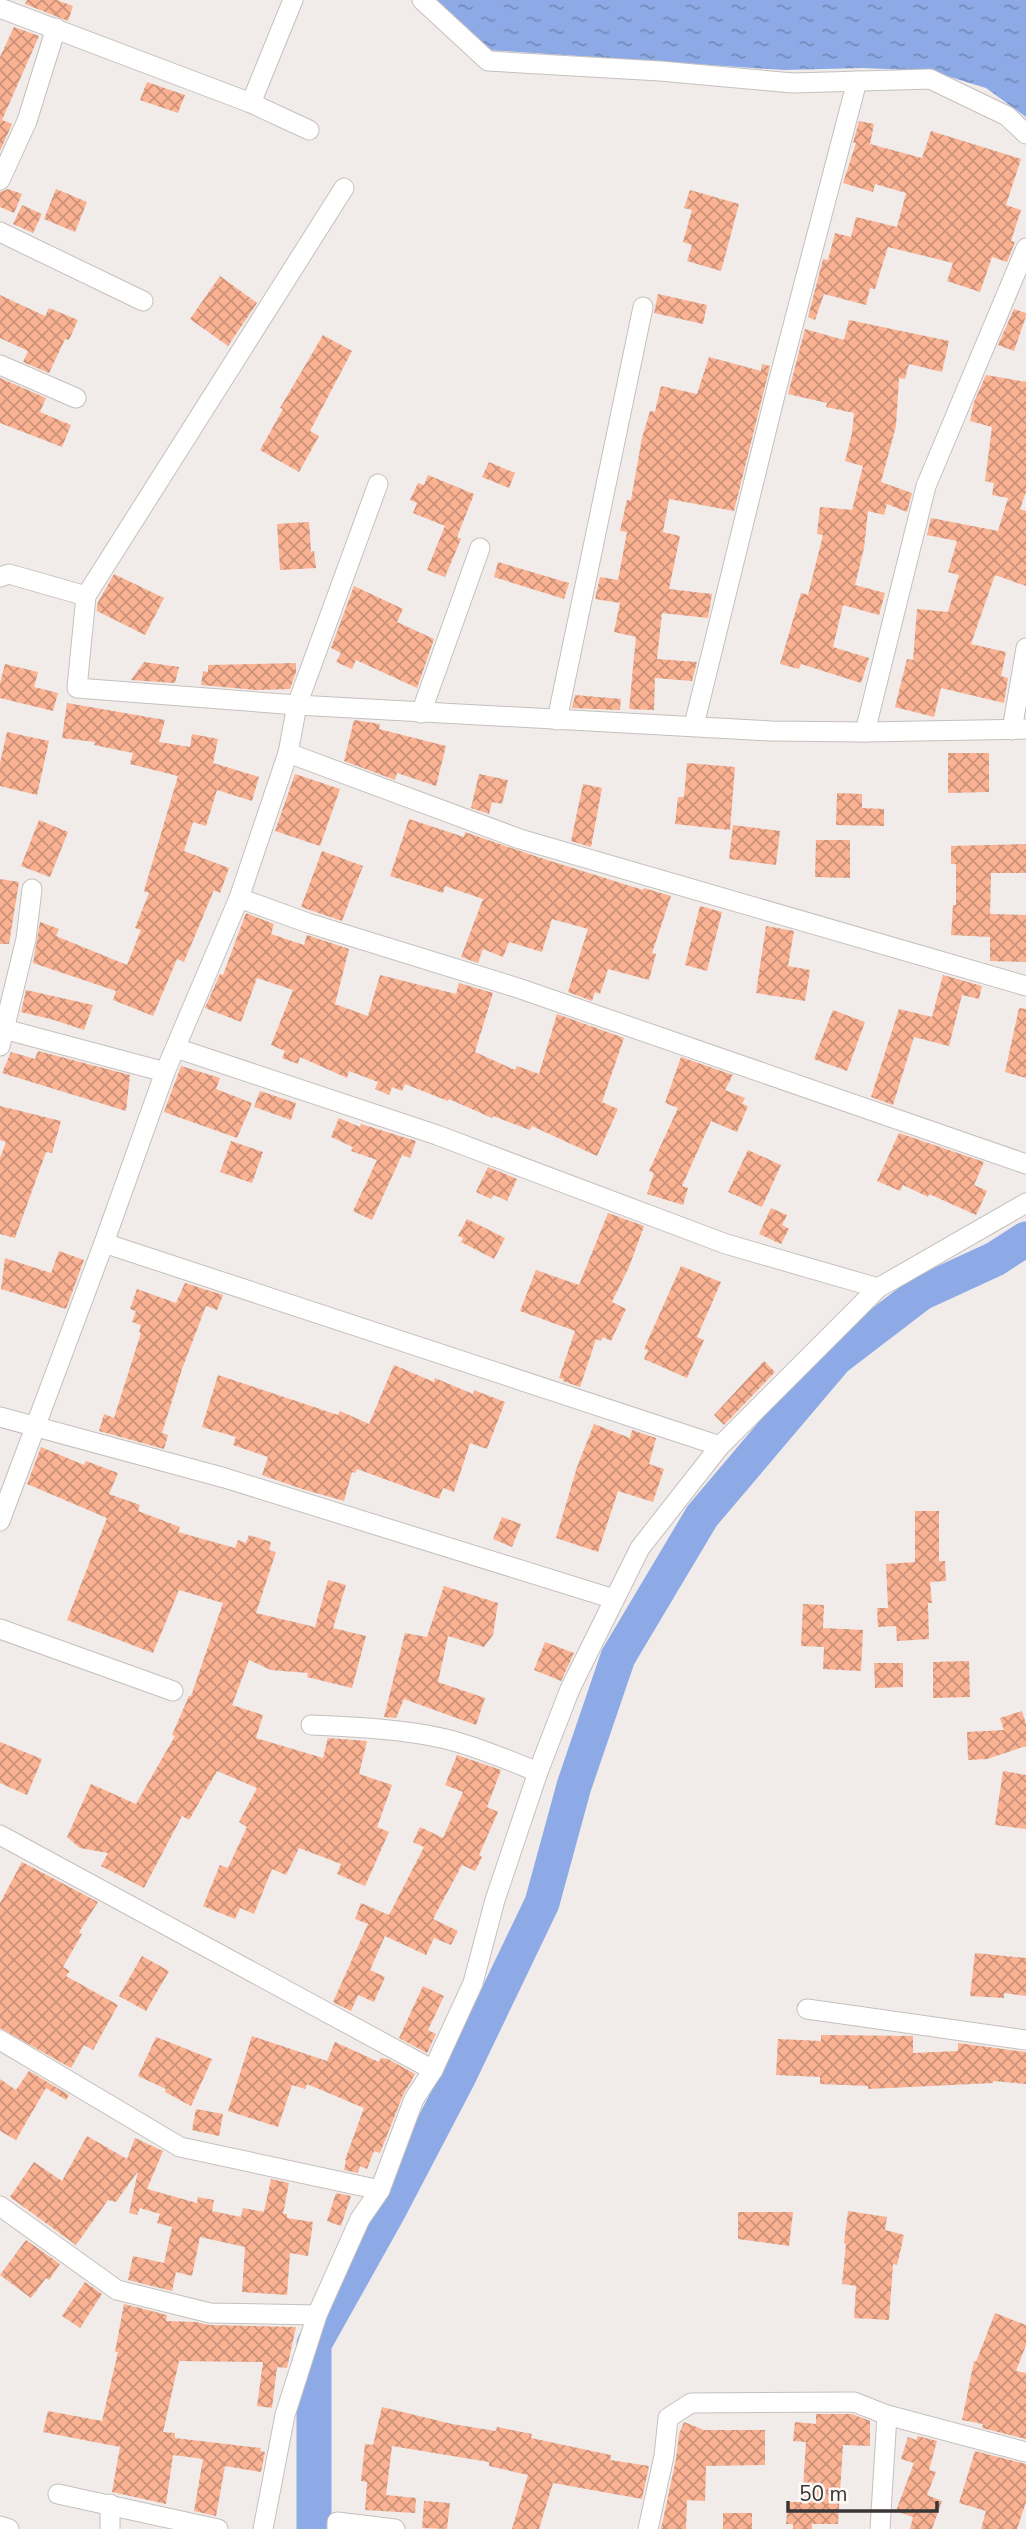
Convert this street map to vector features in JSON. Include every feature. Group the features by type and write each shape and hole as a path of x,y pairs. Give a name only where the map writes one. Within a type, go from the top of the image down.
{"street":[{"path":"251,103 293,0"},
{"path":"422,0 488,61 660,71 793,83 930,79 1007,116 1026,134"},
{"path":"0,8 251,103 309,130"},
{"path":"0,180 27,121 56,28"},
{"path":"694,725 778,383 857,81"},
{"path":"344,188 86,596 77,688 421,713 771,731 1019,730 1026,648"},
{"path":"0,232 143,301"},
{"path":"865,732 926,486 1026,248"},
{"path":"558,720 643,307"},
{"path":"0,365 76,398"},
{"path":"0,1521 165,1072 239,898 288,753 297,705 378,484"},
{"path":"421,713 480,548"},
{"path":"0,577 9,574 86,596"},
{"path":"288,753 520,839 1026,986"},
{"path":"32,889 26,939 2,1037 165,1072"},
{"path":"239,898 308,923 518,988 1026,1164"},
{"path":"176,1048 438,1135 726,1244 878,1288"},
{"path":"263,2529 285,2415 317,2315 360,2219 380,2190 414,2099 433,2070 473,1983 495,1900 538,1772 570,1689 640,1548 720,1446 878,1288 1026,1203"},
{"path":"104,1243 720,1446"},
{"path":"0,1417 225,1478 614,1599"},
{"path":"0,1629 173,1691"},
{"path":"311,1725 383,1730 444,1739 469,1745 538,1772"},
{"path":"0,1835 433,2070"},
{"path":"807,2010 1026,2040"},
{"path":"0,2040 180,2147 380,2190"},
{"path":"0,2206 117,2290 210,2313 317,2315"},
{"path":"648,2529 664,2456 668,2418 691,2403 854,2402 887,2415 1026,2452"},
{"path":"880,2529 887,2415"},
{"path":"58,2494 218,2529"},
{"path":"110,2504 110,2529"},
{"path":"337,2529 337,2522 395,2529"},
{"path":"0,2526 9,2529"}],"water":[{"path":"436,0 1026,0 1026,117 986,88 947,76 909,70 784,70 488,50"}],"building":[{"path":"27,0 57,0 73,6 68,21 25,4"},
{"path":"14,27 39,36 2,120 12,124 0,151 0,57"},
{"path":"147,82 185,95 178,113 140,100"},
{"path":"859,121 874,124 870,144 922,158 931,131 1021,159 1006,205 1021,210 1011,241 1015,242 1007,262 992,257 980,292 947,281 953,263 888,247 875,289 870,288 866,305 824,294 815,320 808,317 823,259 828,260 835,233 851,237 856,217 897,227 906,193 875,184 873,192 843,183 856,143 853,143"},
{"path":"8,189 22,194 14,213 0,207 0,192"},
{"path":"56,189 87,202 75,232 44,219"},
{"path":"690,190 739,204 721,271 687,261 692,245 683,242 692,210 684,208"},
{"path":"22,205 42,214 33,233 13,224"},
{"path":"220,276 257,303 228,346 190,319"},
{"path":"658,294 707,305 703,324 654,313"},
{"path":"0,295 45,316 49,308 78,320 69,340 65,339 49,373 23,362 28,351 0,338"},
{"path":"1014,309 1026,313 1026,316 1014,351 998,345"},
{"path":"849,320 949,341 942,372 909,364 905,379 899,378 896,426 881,482 912,493 907,512 887,504 884,515 868,511 864,548 855,585 885,593 879,615 843,605 833,647 869,658 861,683 801,664 799,669 780,664 801,593 808,595 823,535 817,534 820,507 852,510 863,466 845,461 854,413 826,407 827,403 788,394 805,329 844,340"},
{"path":"323,335 352,351 310,431 319,436 299,472 260,450 283,409 280,408"},
{"path":"709,357 761,371 762,364 770,366 734,511 669,499 663,532 680,536 669,589 712,594 708,618 662,613 657,659 697,662 692,681 655,678 654,710 629,709 636,637 614,632 620,603 595,599 600,577 618,580 627,532 620,531 627,500 631,500 642,438 650,411 655,412 661,386 697,394"},
{"path":"986,375 1026,382 1026,492 1020,509 1026,511 1026,586 995,575 971,644 1006,652 1001,676 1008,678 1004,703 941,688 934,717 895,707 907,659 913,660 917,609 948,612 959,575 948,572 957,541 927,535 931,518 998,531 1008,498 992,495 994,483 985,481 992,427 970,421 974,402"},
{"path":"0,378 46,398 40,412 71,425 62,447 0,423"},
{"path":"489,462 515,473 509,488 482,477"},
{"path":"428,475 474,494 457,537 461,539 445,577 427,570 445,526 413,513 417,503 410,500 418,483 424,485"},
{"path":"309,522 311,552 314,551 316,568 280,570 277,524"},
{"path":"498,562 569,583 564,599 494,577"},
{"path":"114,574 164,598 145,635 97,611 97,604"},
{"path":"354,586 403,609 397,622 434,639 417,688 356,660 352,669 336,662 341,653 331,648"},
{"path":"144,662 179,667 175,683 131,680"},
{"path":"296,663 290,689 256,690 201,685 203,671 208,672 208,665"},
{"path":"5,664 38,672 34,687 58,693 53,711 0,698 0,683"},
{"path":"575,695 621,699 620,710 572,708"},
{"path":"67,703 165,720 159,742 190,747 192,734 218,739 213,763 259,777 252,801 217,790 206,826 193,822 184,851 229,868 220,893 214,890 184,962 177,959 153,1016 113,1000 116,991 33,963 40,922 59,929 56,936 127,965 141,930 135,928 149,893 144,891 178,776 130,764 133,753 94,745 95,742 62,738"},
{"path":"354,720 380,724 379,729 446,746 436,786 397,773 395,780 344,761"},
{"path":"7,732 49,741 37,795 0,786 0,763"},
{"path":"948,753 989,753 989,792 948,793"},
{"path":"687,763 735,767 730,830 675,824 678,797 684,797"},
{"path":"295,774 340,789 320,846 275,831"},
{"path":"479,774 508,780 502,804 492,802 489,814 471,808"},
{"path":"583,784 602,788 591,847 571,841"},
{"path":"837,793 862,794 862,808 884,809 884,826 836,825"},
{"path":"409,819 464,837 465,832 643,890 644,888 671,896 652,953 656,954 649,980 608,969 600,994 595,992 592,1001 568,992 588,929 552,919 542,952 509,942 503,957 483,949 478,963 461,957 483,899 445,886 443,893 390,876"},
{"path":"39,820 68,832 50,877 21,866"},
{"path":"733,825 780,831 776,865 729,859"},
{"path":"816,840 850,840 850,878 815,877"},
{"path":"1026,844 1026,873 991,873 990,914 1026,915 1026,962 990,961 990,937 951,935 953,905 956,905 956,864 951,864 951,846"},
{"path":"322,851 363,866 342,921 301,907"},
{"path":"0,879 19,882 9,944 0,944"},
{"path":"700,906 722,912 707,971 685,965"},
{"path":"246,913 274,924 271,934 304,945 307,935 349,949 335,1004 368,1016 380,975 456,994 459,983 493,993 475,1052 515,1070 517,1066 539,1074 557,1014 624,1038 602,1102 618,1109 597,1156 532,1126 530,1130 493,1116 492,1118 405,1084 402,1091 392,1087 389,1095 375,1089 378,1082 349,1071 347,1078 300,1057 298,1064 282,1058 285,1051 271,1045 293,990 257,978 241,1022 205,1008 220,974 223,975"},
{"path":"766,926 794,931 788,966 810,970 805,1001 756,993"},
{"path":"943,975 982,986 979,999 962,995 949,1046 914,1037 893,1105 871,1097 899,1009 932,1017"},
{"path":"26,990 93,1005 84,1030 21,1012"},
{"path":"1019,1008 1026,1009 1026,1078 1005,1072"},
{"path":"833,1010 865,1022 847,1071 814,1059"},
{"path":"38,1051 130,1075 126,1111 2,1073 11,1052 35,1059"},
{"path":"681,1057 733,1075 725,1090 745,1098 742,1104 748,1106 737,1132 711,1121 682,1186 688,1188 683,1205 647,1194 654,1173 649,1171 678,1108 665,1103"},
{"path":"181,1066 220,1078 216,1089 252,1103 237,1138 164,1112"},
{"path":"260,1091 296,1103 291,1120 254,1107"},
{"path":"0,1106 61,1121 52,1153 46,1152 15,1238 0,1234 0,1158 6,1142 0,1140"},
{"path":"339,1118 360,1127 361,1124 416,1141 410,1158 402,1155 372,1220 353,1211 377,1160 351,1151 353,1147 331,1137"},
{"path":"899,1133 984,1162 974,1185 987,1191 976,1215 903,1185 900,1191 877,1181"},
{"path":"231,1141 263,1152 252,1183 220,1172"},
{"path":"748,1150 781,1165 762,1207 728,1192"},
{"path":"488,1167 517,1179 507,1201 494,1195 491,1199 476,1192"},
{"path":"771,1208 787,1215 782,1225 789,1229 781,1244 759,1234"},
{"path":"608,1213 644,1226 612,1302 626,1309 611,1341 603,1337 601,1341 596,1339 580,1387 559,1378 575,1331 520,1311 536,1270 579,1285"},
{"path":"467,1219 505,1238 494,1259 461,1242 463,1238 458,1236"},
{"path":"59,1251 84,1260 66,1309 1,1289 5,1258 51,1273"},
{"path":"681,1266 721,1282 697,1337 704,1340 687,1378 644,1359 648,1350 644,1349"},
{"path":"185,1283 223,1295 217,1310 206,1306 162,1433 168,1435 164,1449 99,1431 104,1414 114,1418 141,1333 141,1325 132,1322 136,1311 130,1309 137,1289 176,1303"},
{"path":"764,1361 775,1372 724,1425 714,1415"},
{"path":"394,1365 434,1382 435,1378 473,1394 474,1390 505,1402 487,1449 470,1443 454,1492 443,1488 439,1499 357,1469 355,1473 352,1472 344,1501 302,1489 262,1475 268,1457 233,1445 236,1437 202,1427 218,1375 338,1415 340,1411 369,1424"},
{"path":"594,1424 630,1438 632,1430 656,1438 649,1464 664,1469 653,1502 618,1491 598,1552 556,1538 577,1467"},
{"path":"41,1447 84,1465 86,1461 118,1473 109,1494 140,1505 138,1511 180,1527 178,1532 235,1548 238,1540 246,1543 249,1535 271,1542 269,1550 276,1552 256,1613 315,1627 328,1580 346,1585 333,1628 366,1636 352,1688 307,1677 308,1673 271,1670 249,1660 232,1705 263,1715 256,1738 323,1758 328,1738 367,1741 359,1774 392,1785 377,1827 389,1832 365,1886 337,1874 341,1864 299,1848 286,1875 272,1869 254,1914 240,1908 235,1919 203,1906 220,1865 228,1868 247,1827 239,1822 257,1788 217,1771 189,1820 182,1816 144,1888 101,1866 108,1853 80,1848 67,1837 91,1784 136,1804 175,1736 172,1735 191,1696 223,1603 179,1590 153,1653 67,1620 107,1518 27,1484"},
{"path":"915,1511 939,1511 939,1561 945,1561 946,1581 930,1582 932,1603 928,1603 929,1639 897,1641 896,1626 878,1627 877,1608 888,1608 886,1564 915,1562"},
{"path":"502,1517 521,1524 512,1547 493,1539"},
{"path":"444,1586 498,1603 493,1635 484,1647 448,1636 438,1682 485,1698 476,1725 404,1699 396,1718 384,1717 405,1633 427,1637"},
{"path":"803,1604 824,1605 823,1628 863,1630 861,1671 823,1669 824,1647 801,1646"},
{"path":"545,1642 574,1653 561,1681 534,1670"},
{"path":"969,1661 970,1697 933,1698 933,1662"},
{"path":"874,1663 903,1663 903,1687 875,1688"},
{"path":"1022,1711 1026,1724 1026,1746 987,1759 968,1760 967,1732 1004,1730 1000,1718"},
{"path":"0,1742 42,1759 27,1795 0,1783"},
{"path":"457,1755 501,1770 487,1807 498,1812 479,1855 482,1857 475,1871 462,1865 433,1919 458,1931 451,1945 434,1938 426,1955 385,1936 370,1970 385,1977 374,2002 358,1995 351,2011 333,2002 368,1924 355,1919 361,1903 389,1915 424,1847 413,1842 420,1827 443,1838 463,1792 445,1785"},
{"path":"1003,1771 1026,1775 1026,1829 995,1825"},
{"path":"22,1862 98,1902 79,1932 82,1934 63,1967 70,1971 66,1976 118,2005 93,2050 84,2045 71,2068 0,2028 0,1903"},
{"path":"975,1953 1026,1958 1026,1996 1004,1993 1004,1998 970,1996"},
{"path":"142,1956 169,1971 146,2011 119,1996"},
{"path":"423,1986 444,1996 428,2030 436,2034 427,2053 399,2038"},
{"path":"821,2035 913,2036 913,2053 958,2051 958,2043 1026,2052 1026,2084 993,2081 868,2089 868,2086 820,2084 820,2077 776,2075 778,2039 821,2041"},
{"path":"252,2036 327,2061 335,2042 379,2062 381,2058 388,2059 415,2074 403,2095 380,2153 374,2151 367,2169 360,2166 358,2173 344,2170 346,2161 349,2162 345,2160 364,2108 307,2084 305,2089 292,2085 278,2127 228,2111"},
{"path":"156,2037 212,2059 191,2106 165,2092 166,2089 138,2076"},
{"path":"29,2071 69,2095 66,2100 46,2088 16,2140 0,2131 0,2079 16,2090"},
{"path":"196,2109 223,2114 219,2136 192,2130"},
{"path":"87,2136 127,2159 135,2138 163,2151 147,2189 197,2203 198,2197 214,2200 212,2211 241,2217 243,2208 264,2212 271,2179 289,2183 283,2214 287,2214 287,2218 313,2222 308,2256 290,2253 287,2295 242,2292 245,2247 200,2237 192,2276 176,2272 172,2291 128,2280 133,2256 164,2263 172,2227 157,2223 160,2214 140,2208 137,2215 129,2213 138,2171 116,2202 108,2200 76,2245 10,2197 34,2162 62,2181"},
{"path":"336,2193 351,2196 341,2226 327,2221"},
{"path":"848,2211 887,2217 885,2230 904,2235 897,2265 893,2264 889,2320 854,2318 856,2286 842,2284"},
{"path":"738,2212 793,2212 789,2246 738,2239"},
{"path":"26,2240 60,2264 31,2298 0,2275"},
{"path":"85,2282 102,2294 80,2328 62,2316"},
{"path":"124,2304 167,2315 166,2321 296,2327 287,2368 277,2367 272,2408 257,2406 263,2362 179,2361 163,2432 175,2433 175,2438 261,2448 260,2451 265,2452 261,2472 225,2466 216,2516 194,2511 203,2459 173,2455 166,2504 112,2492 120,2447 43,2432 48,2411 102,2421 118,2352 115,2352"},
{"path":"995,2313 1026,2325 1026,2345 1016,2371 1026,2373 1026,2439 982,2428 983,2424 962,2420 974,2361 976,2362"},
{"path":"382,2407 452,2424 496,2431 497,2427 532,2434 531,2438 611,2455 610,2460 649,2466 642,2499 553,2483 539,2529 512,2529 528,2475 489,2466 489,2462 392,2446 386,2495 416,2498 415,2513 365,2510 367,2482 361,2481 365,2444 373,2445"},
{"path":"816,2414 852,2414 870,2421 870,2446 843,2445 838,2524 812,2524 812,2529 793,2529 793,2524 786,2524 788,2502 802,2502 806,2442 793,2441 795,2422 816,2424"},
{"path":"684,2422 704,2430 765,2430 765,2465 706,2466 705,2501 687,2500 686,2529 661,2529 679,2434"},
{"path":"918,2436 937,2441 929,2470 936,2472 927,2495 942,2501 932,2529 910,2529 913,2517 896,2511 914,2463 901,2459 908,2437 916,2440"},
{"path":"975,2451 1026,2464 1026,2502 1017,2529 981,2529 986,2511 959,2503"},
{"path":"424,2501 450,2503 447,2529 422,2528"},
{"path":"723,2513 752,2513 752,2529 723,2529"}],"waterway":[{"path":"314,2529 314,2344 389,2210 458,2078 542,1903 574,1786 618,1657 702,1516 836,1358 921,1293 995,1259 1026,1239"}]}
